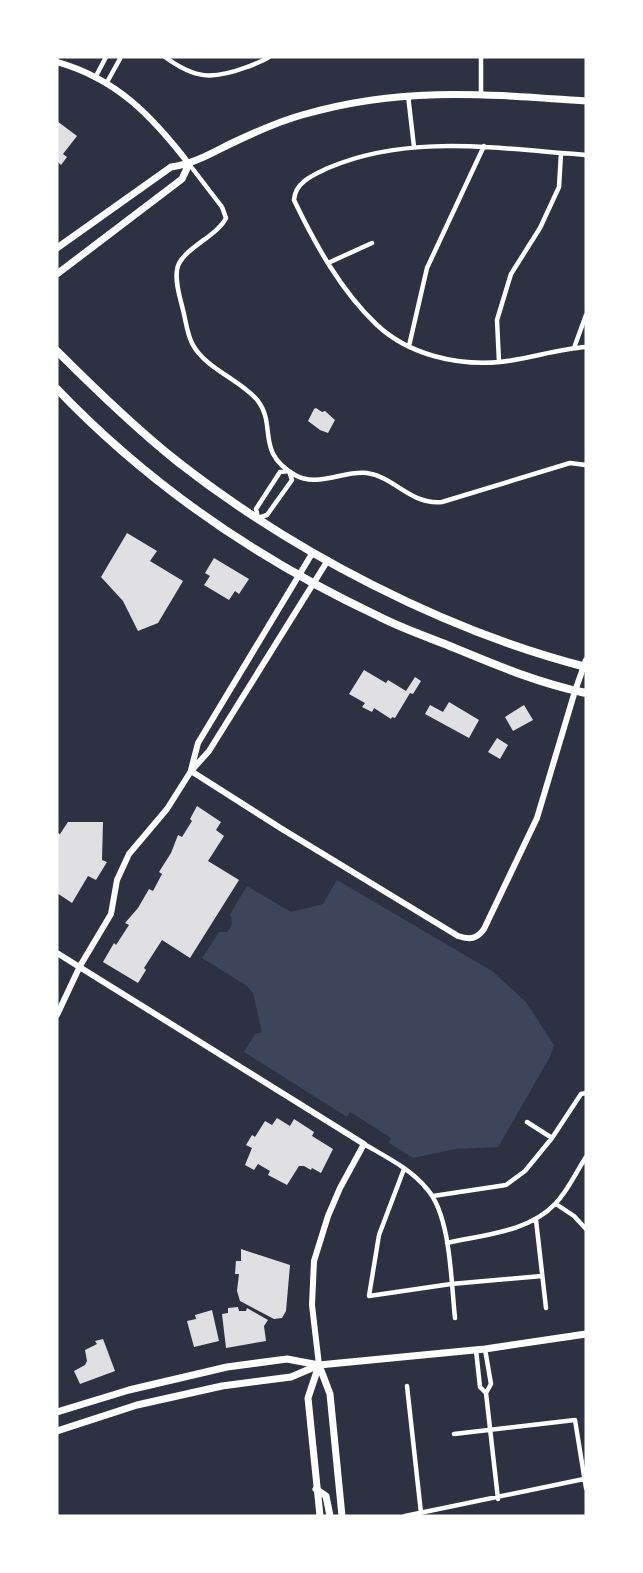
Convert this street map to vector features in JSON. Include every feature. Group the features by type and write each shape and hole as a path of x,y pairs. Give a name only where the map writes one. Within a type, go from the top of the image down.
{"main road":[{"path":"57,248 171,167 189,164 258,131 300,115 358,101 444,93 586,101"},
{"path":"57,274 182,179 189,164"},
{"path":"57,351 100,394 164,451 213,488 313,552 429,612 540,654 585,665"},
{"path":"57,389 167,489 247,544 313,582 378,616 530,678 586,693"},
{"path":"57,1412 129,1390 227,1367 288,1359 320,1365 485,1349 586,1334"},
{"path":"57,1431 137,1405 222,1386 291,1377 320,1365"},
{"path":"320,1365 308,1398 320,1516"},
{"path":"320,1365 330,1394 342,1516"},
{"path":"316,1489 326,1496 330,1516"}],"street":[{"path":"95,78 106,57"},
{"path":"106,84 121,57"},
{"path":"165,57 188,72 212,77 227,75 268,57"},
{"path":"481,57 481,94"},
{"path":"57,62 106,84 146,112 222,207 226,218 222,226 183,258 177,267 177,282 190,339 201,356 258,402 264,414 270,447 279,464 297,477 308,480 356,473 371,474 414,497 434,503 570,463 586,465"},
{"path":"408,95 414,147"},
{"path":"409,346 427,268 484,146"},
{"path":"586,155 484,146 414,147 348,160 313,176 298,185 294,191 294,200 328,263 378,326 409,346 446,360 499,362 586,347"},
{"path":"499,362 497,320 511,274 540,228 559,187 561,153"},
{"path":"328,263 372,243"},
{"path":"574,348 586,315"},
{"path":"289,471 292,480 267,515 258,518 256,509 280,472 289,471"},
{"path":"191,771 198,743 313,552"},
{"path":"57,1015 80,966 111,914 117,880 129,854 167,809 191,771 209,751 327,560"},
{"path":"191,771 458,936 473,938 479,936 484,928 537,818 585,665"},
{"path":"57,953 404,1168 419,1180 433,1196 443,1222 455,1318"},
{"path":"433,1196 506,1185 525,1171 552,1138 581,1094 586,1093"},
{"path":"527,1122 552,1138"},
{"path":"320,1365 312,1305 314,1261 328,1216 364,1144"},
{"path":"447,1243 537,1220 556,1204 586,1157"},
{"path":"404,1168 379,1235 369,1296 451,1284 542,1276"},
{"path":"556,1204 574,1216 586,1229"},
{"path":"537,1220 546,1308"},
{"path":"485,1349 491,1384 486,1393 498,1499"},
{"path":"476,1350 480,1387 486,1393"},
{"path":"407,1386 421,1513"},
{"path":"454,1434 576,1420 586,1488"},
{"path":"405,1516 498,1499 584,1479"},
{"path":"444,1509 446,1516"}],"shaded area":[{"path":"337,880 492,971 526,1002 554,1045 550,1057 498,1147 456,1149 413,1158 389,1143 391,1138 350,1112 347,1117 244,1052 255,1034 262,1032 253,993 247,986 202,958 219,932 227,932 230,928 232,922 230,914 247,886 291,912 323,904"}],"building":[{"path":"57,121 77,136 63,154 67,157 61,165 57,161"},
{"path":"316,408 322,412 325,411 335,420 328,433 308,421"},
{"path":"127,533 157,551 150,561 183,581 158,623 138,631 123,601 101,577"},
{"path":"214,558 249,579 239,594 235,591 229,600 204,585 210,576 205,573"},
{"path":"364,670 406,691 415,677 421,681 413,694 410,693 395,718 391,719 374,708 372,712 362,707 365,703 349,694"},
{"path":"449,702 479,720 469,738 425,714 430,705 443,712"},
{"path":"524,705 533,720 513,731 505,717"},
{"path":"497,738 508,745 500,759 488,752"},
{"path":"197,806 221,822 216,830 224,836 208,861 239,880 190,958 162,940 144,968 146,970 138,983 103,962 114,943 116,945 129,925 125,923 138,908 149,889 153,891 162,874 159,872 171,853 178,835 182,837 192,821 190,819"},
{"path":"68,822 103,822 102,860 107,862 96,880 88,876 72,903 57,893 57,833 60,834"},
{"path":"277,1118 290,1126 294,1119 314,1132 312,1136 333,1149 321,1173 312,1168 311,1170 299,1166 287,1185 268,1175 270,1171 258,1164 254,1170 245,1165 252,1148 246,1145 252,1135 255,1137 265,1121 272,1125"},
{"path":"241,1249 290,1265 286,1311 282,1318 274,1319 240,1301 237,1291 239,1274 235,1274 236,1261 241,1261"},
{"path":"238,1307 239,1311 246,1311 247,1308 268,1320 264,1326 266,1341 226,1348 222,1314 228,1313 228,1308"},
{"path":"212,1310 219,1341 194,1347 187,1321 196,1319 195,1315"},
{"path":"103,1339 115,1371 80,1384 74,1371 85,1365 87,1361 85,1350 97,1344 95,1341"}]}
